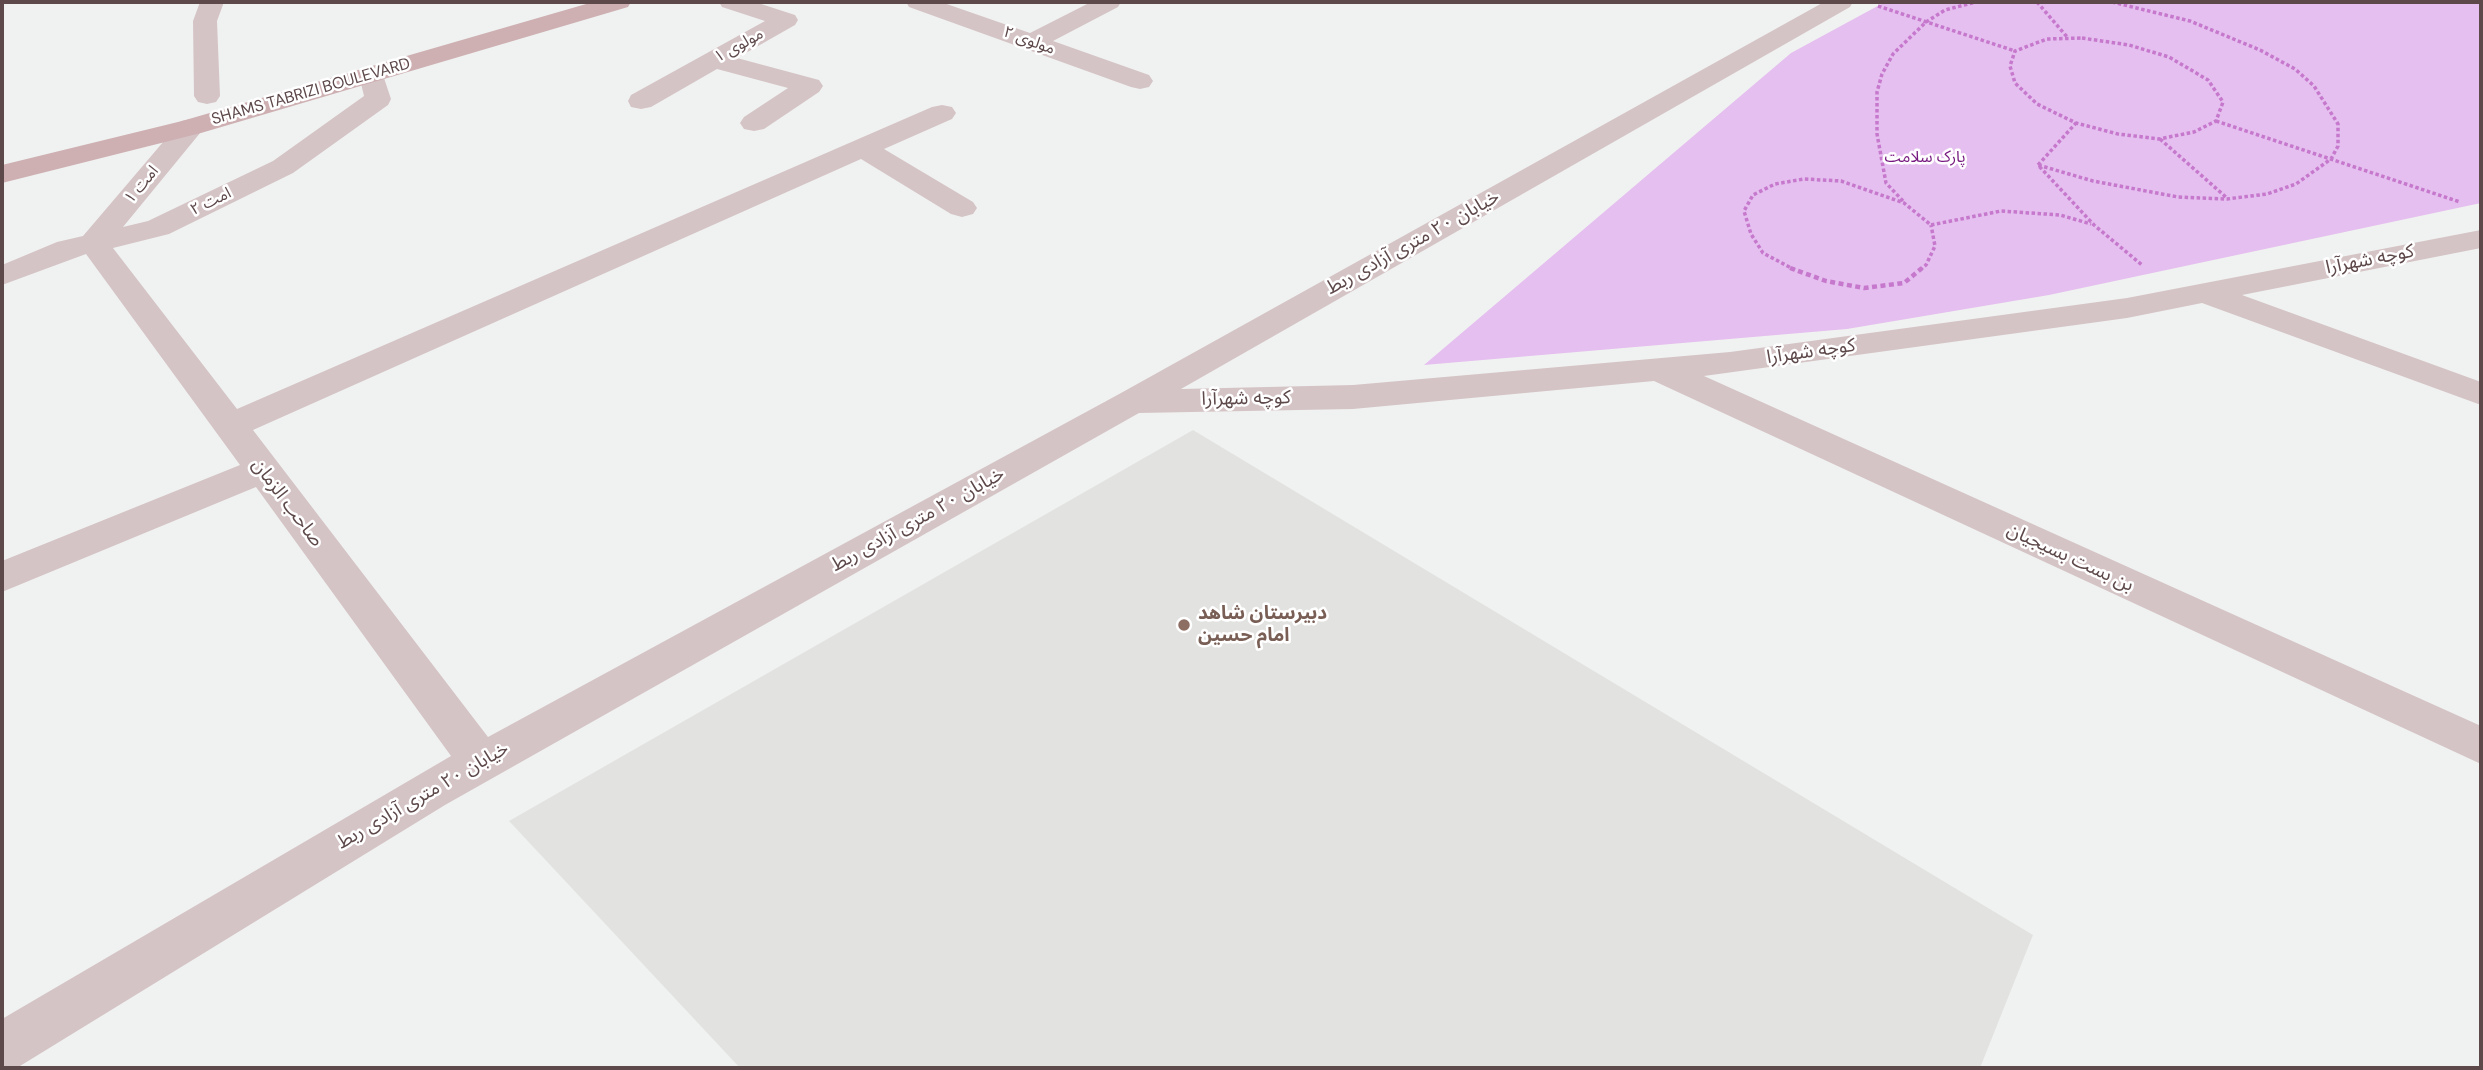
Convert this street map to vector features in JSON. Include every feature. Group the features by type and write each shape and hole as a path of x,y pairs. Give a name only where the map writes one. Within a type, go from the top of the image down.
{"main road":[{"name":"SHAMS TABRIZI BOULEVARD","path":"2,174 195,108 544,2"},
{"name":"SHAMS TABRIZI BOULEVARD","path":"195,108 372,75 619,2"}],"street":[{"path":"195,108 204,54 205,21 212,2"},
{"name":"مولوی ۱","path":"641,101 786,20 731,2"},
{"name":"مولوی ۲","path":"918,2 1140,80"},
{"path":"1032,42 1109,2"},
{"name":"خیابان ۲۰ متری آزادی ربط","path":"2,1048 481,762 1133,401 1841,2"},
{"path":"714,60 810,86 754,123"},
{"name":"امت ۲","path":"2,276 68,249 158,228 284,167 378,99 372,75"},
{"name":"امت ۱","path":"94,243 195,108"},
{"path":"230,426 942,113"},
{"path":"862,148 962,208"},
{"name":"کوچه شهرآرا","path":"1133,401 1353,397 1658,370 2127,308 2481,239"},
{"name":"صاحب الزمان","path":"94,243 481,762"},
{"path":"2192,295 2481,394"},
{"name":"بن بست بسیجیان","path":"1658,370 2481,746"},
{"path":"2,577 262,470"}],"path":[{"path":"1867,2 2015,51 2047,39 2069,38 2129,45 2169,57 2208,80 2223,102 2216,121 2194,132 2159,139 2118,134 2076,123 2037,104 2015,83 2010,66 2015,51"},
{"path":"1904,203 1842,181 1804,179 1775,184 1753,195 1744,211 1751,234 1763,253 1791,269 1826,281 1864,288 1904,283 1926,265 1935,246 1931,225 1904,203 1886,183 1877,134 1877,92 1882,74 1893,54 1926,22 1945,10 1976,2"},
{"path":"2037,2 2069,38"},
{"path":"2038,165 2138,191 2178,197 2227,199 2267,194 2296,184 2331,159 2338,146 2338,124 2314,86 2295,69 2225,33 2190,21 2112,2"},
{"path":"2216,121 2469,204"},
{"path":"2038,165 2076,123"},
{"path":"2159,139 2227,199"},
{"path":"2038,165 2094,225 2192,295"},
{"path":"1931,225 2001,211 2060,215 2094,225"}],"shaded area":[{"name":"دبیرستان شاهد امام حسین","path":"1193,430 2033,935 1980,1068 740,1068 509,821"}],"green space":[{"name":"پارک سلامت","path":"1885,2 2481,2 2481,203 2049,295 1847,329 1424,365 1791,53"}],"place":[{"name":"دبیرستان شاهد امام حسین","path":"1184,625"}]}
